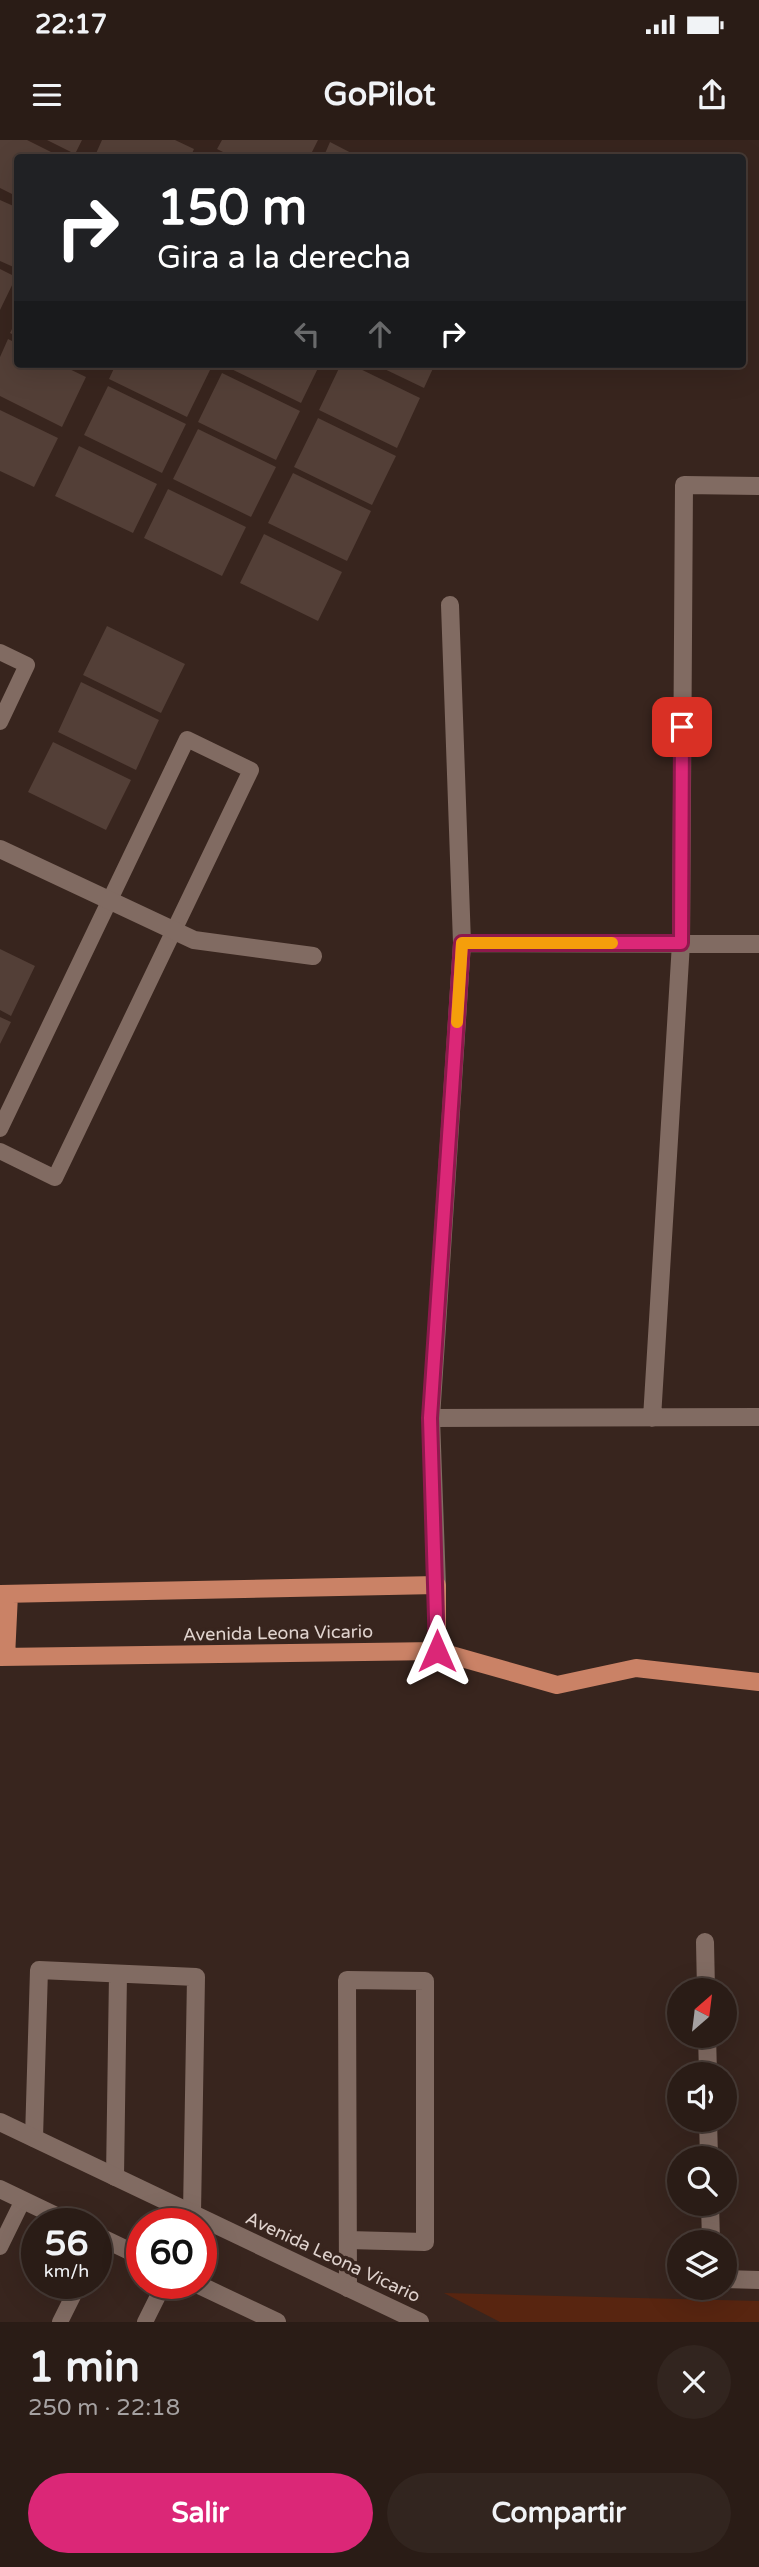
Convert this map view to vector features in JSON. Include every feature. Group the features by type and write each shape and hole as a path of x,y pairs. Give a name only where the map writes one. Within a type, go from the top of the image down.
{"main road":[{"path":"3,1657 4,1594 437,1585 437,1651"},
{"name":"Avenida Leona Vicario","path":"3,1657 437,1651 557,1685 636,1668 759,1682"}],"street":[{"path":"652,1418 681,943 684,485 759,486"},
{"path":"437,1585 430,1418 462,943 450,605"},
{"path":"0,849 194,940 313,956"},
{"path":"462,943 759,944"},
{"path":"430,1418 759,1417"},
{"path":"705,1942 706,1978"},
{"path":"34,2138 39,1970 196,1977 192,2208"},
{"path":"115,2177 118,1973"},
{"path":"348,2240 425,2242 425,1981 347,1980 348,2288"},
{"name":"Avenida Leona Vicario","path":"0,2122 180,2208"},
{"path":"0,2189 40,2208"},
{"name":"Avenida Leona Vicario","path":"217,2226 420,2322"},
{"path":"737,2279 759,2280"},
{"path":"217,2294 276,2322"}],"lane":[{"path":"0,652 27,665 0,722"},
{"path":"0,1129 187,739 251,770 55,1178 0,1151"},
{"path":"0,2247 23,2200"},
{"path":"60,2322 72,2299"},
{"path":"145,2322 156,2299"}],"shaded area":[{"path":"444,2293 759,2301 759,2322 500,2322"}],"building":[{"path":"0,140 27,140 55,154 14,154 14,195 0,188"},
{"path":"47,140 82,140 75,154"},
{"path":"102,140 175,140 194,149 192,154 96,154"},
{"path":"222,140 318,140 311,154 227,154 217,149"},
{"path":"330,142 353,154 325,154"},
{"path":"0,200 14,206 14,267 0,261"},
{"path":"0,269 14,276 14,281 0,310"},
{"path":"8,339 14,342 14,368 67,368 86,377 62,427 0,396 0,357"},
{"path":"114,368 211,368 187,417 109,379"},
{"path":"229,368 318,368 301,403"},
{"path":"339,368 358,368 420,398 397,448 319,410"},
{"path":"382,368 433,368 424,388"},
{"path":"222,373 300,411 276,460 198,422"},
{"path":"108,386 186,424 162,473 84,435"},
{"path":"0,410 58,438 34,487 0,471"},
{"path":"318,418 396,456 372,505 294,467"},
{"path":"198,429 276,467 251,517 173,479"},
{"path":"79,446 157,484 133,533 55,496"},
{"path":"293,473 371,511 347,561 268,523"},
{"path":"168,489 246,527 222,576 144,538"},
{"path":"264,534 342,572 318,621 240,583"},
{"path":"107,626 185,664 161,713 83,675"},
{"path":"81,682 159,720 136,770 58,732"},
{"path":"53,742 131,780 106,830 28,792"},
{"path":"0,949 35,966 11,1016 0,1010"},
{"path":"0,1017 11,1022 0,1044"}],"slow traffic":[{"path":"457,1022 462,943 612,943"}],"route":[{"path":"437,1651 430,1418 462,943 681,943 682,727"}]}
